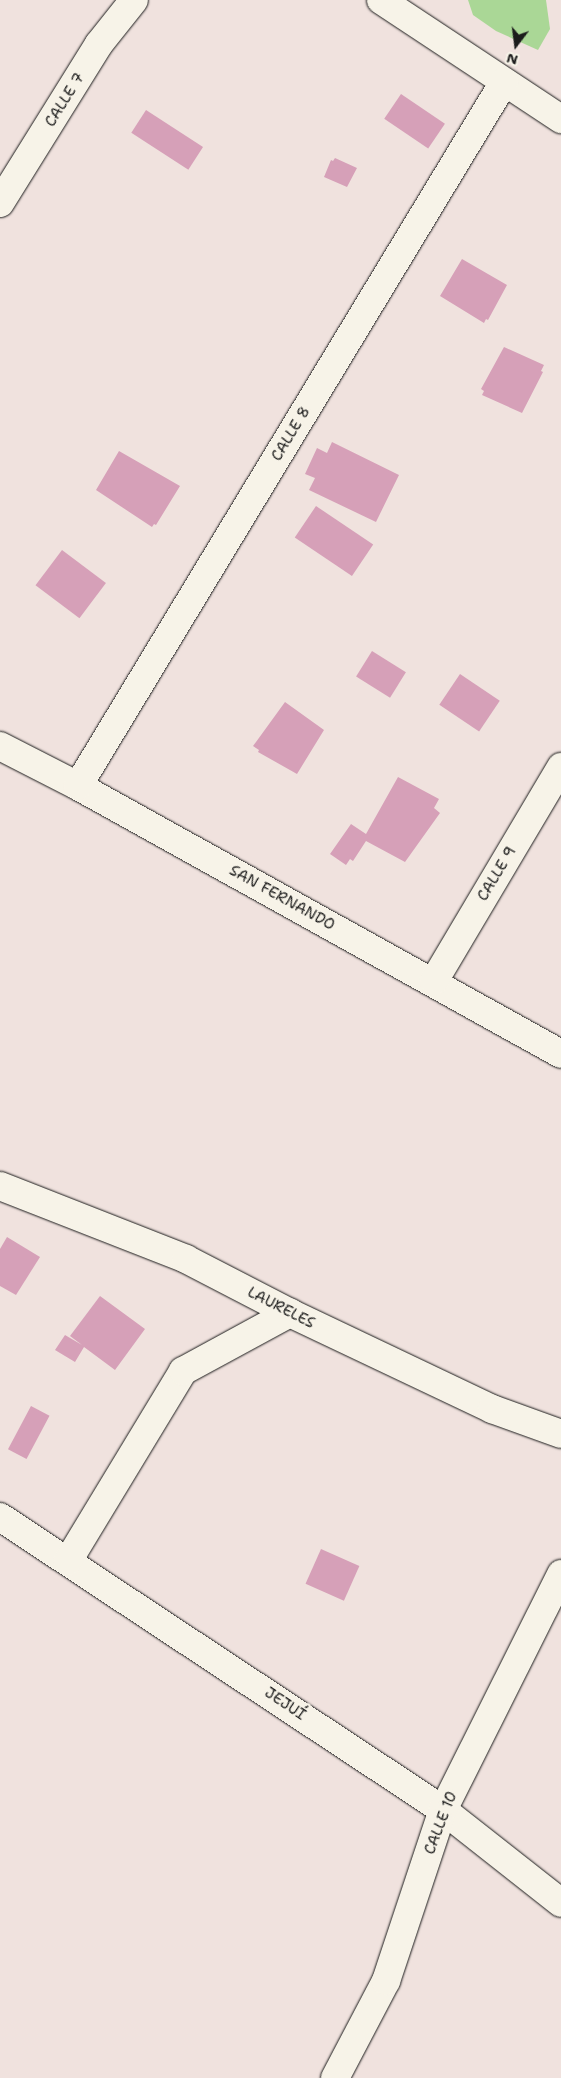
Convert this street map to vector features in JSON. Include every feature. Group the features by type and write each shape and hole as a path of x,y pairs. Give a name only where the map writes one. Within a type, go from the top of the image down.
{"street":[{"name":"CALLE 7","path":"0,203 99,44 134,0"},
{"path":"381,0 561,119"},
{"name":"CALLE 8","path":"78,786 504,82"},
{"name":"SAN FERNANDO","path":"0,746 78,786 434,981 561,1054"},
{"name":"CALLE 9","path":"434,981 561,767"},
{"name":"LAURELES","path":"0,1186 186,1259 290,1313 492,1409 561,1434"},
{"path":"68,1561 183,1371 290,1313"},
{"name":"JEJUÍ","path":"0,1517 443,1810 561,1903"},
{"name":"CALLE 10","path":"335,2078 386,1982 443,1810 561,1574"}],"green space":[{"path":"468,0 546,0 550,29 538,50 496,31 473,15"}],"building":[{"path":"401,94 445,124 428,149 384,119"},
{"path":"146,110 203,147 188,170 131,133"},
{"path":"335,158 357,168 347,187 324,177 331,160 333,161"},
{"path":"462,259 507,285 488,320 486,319 484,323 440,296"},
{"path":"504,347 544,365 541,371 543,372 522,413 482,395 484,391 481,389"},
{"path":"332,442 399,475 376,522 309,490 315,478 305,474 317,448 327,453"},
{"path":"119,451 180,486 156,525 154,524 152,527 96,490"},
{"path":"316,506 373,545 352,576 295,538"},
{"path":"62,550 106,583 79,618 36,585"},
{"path":"372,651 406,672 390,698 356,676"},
{"path":"460,674 500,701 479,732 439,705"},
{"path":"285,702 324,730 297,774 258,752 259,750 253,746"},
{"path":"398,777 439,799 434,808 440,813 405,862 366,841 353,861 350,859 346,865 330,854 351,824 366,834"},
{"path":"7,1237 40,1257 16,1295 0,1286 0,1249"},
{"path":"100,1296 145,1329 115,1370 84,1347 75,1362 55,1350 65,1335 82,1345 70,1336"},
{"path":"31,1406 50,1416 27,1459 8,1449"},
{"path":"321,1549 359,1566 344,1601 306,1584"}]}
